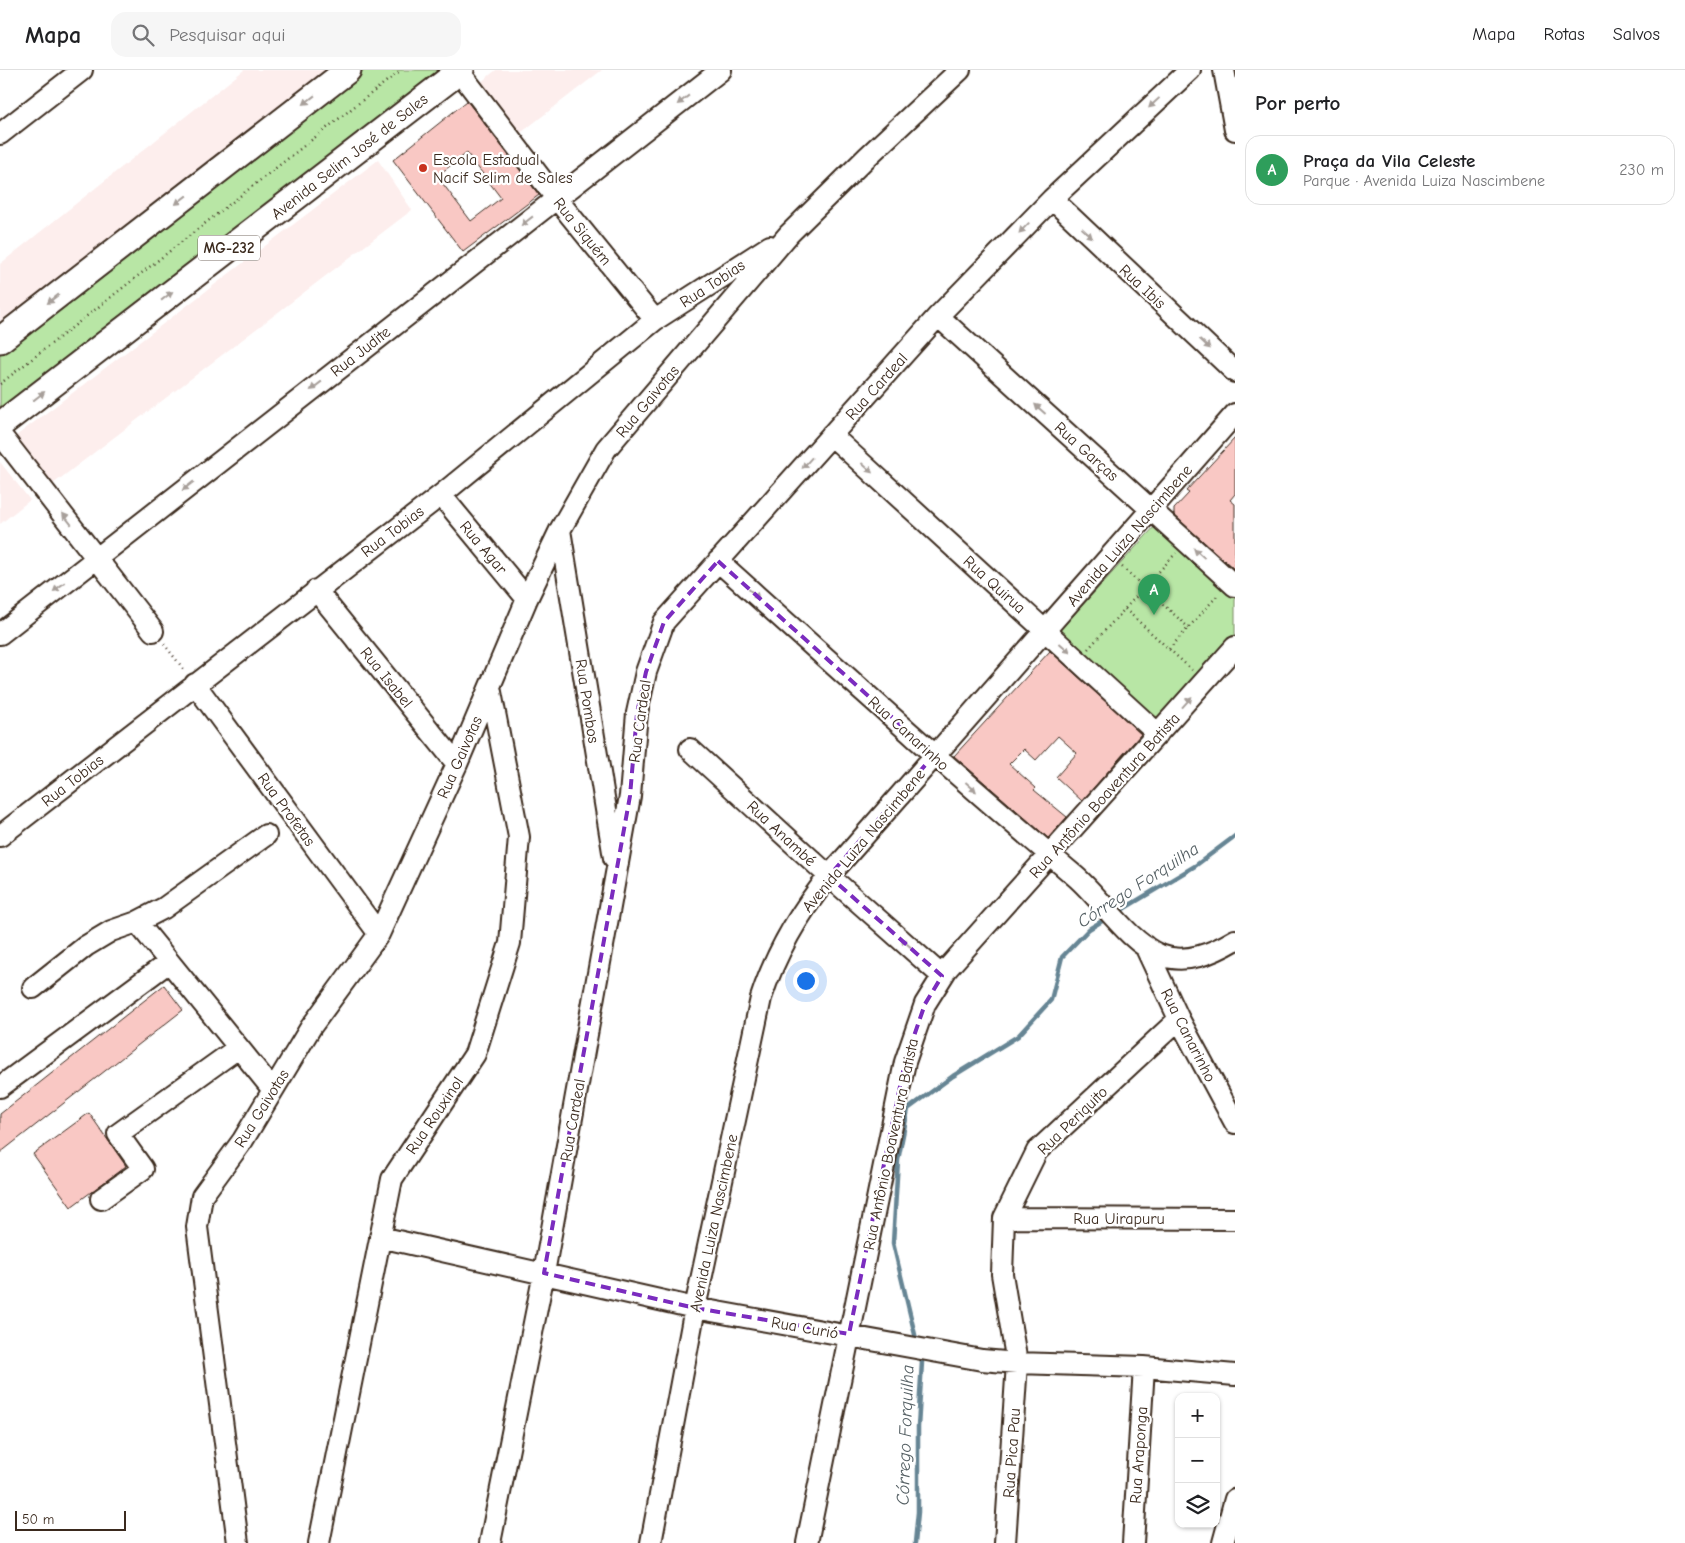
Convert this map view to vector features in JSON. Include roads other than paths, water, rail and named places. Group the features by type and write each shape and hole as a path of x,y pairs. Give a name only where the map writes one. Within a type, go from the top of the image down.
{"main road":[{"path":"0,340 348,70"},
{"name":"Avenida Selim José de Sales","path":"0,426 460,70"}],"street":[{"path":"0,134 82,70"},
{"name":"Rua Siquém","path":"460,70 556,198 655,320"},
{"name":"Rua Judite","path":"0,634 722,70"},
{"name":"Rua Gaivotas","path":"238,1543 196,1227 202,1196 243,1140 311,1027 379,934 457,764 527,599 560,530 606,448 789,234 867,156 960,70"},
{"name":"Rua Cardeal","path":"490,1543 544,1273 617,873 630,796 637,713 646,672 664,622 938,316 1052,200 1190,70"},
{"path":"1224,70 1235,130"},
{"name":"Rua Ibis","path":"1052,200 1235,372"},
{"name":"Rua Tobias","path":"0,836 441,494 655,320 789,234"},
{"name":"Rua Garças","path":"938,316 1151,510 1229,588"},
{"name":"Avenida Luiza Nascimbene","path":"651,1543 695,1308 761,998 775,959 789,933 829,876 1235,414"},
{"path":"0,434 153,630"},
{"name":"Rua Quirua","path":"831,435 1158,734"},
{"name":"Rua Agar","path":"441,494 527,599"},
{"name":"Rua Pombos","path":"560,530 617,873"},
{"name":"Rua Canarinho","path":"718,562 934,755 1076,878 1145,946 1179,1019 1235,1124"},
{"name":"Rua Isabel","path":"316,590 457,764"},
{"name":"Rua Antônio Boaventura Batista","path":"807,1543 905,1062 925,1004 942,976 1235,647"},
{"name":"Rua Profetas","path":"195,684 379,934"},
{"name":"Rua Rouxinol","path":"319,1543 392,1178 475,1054 510,943 519,837 490,687"},
{"name":"Rua Anambé","path":"690,749 942,976"},
{"path":"33,988 86,946 111,932 137,922 164,908 266,835"},
{"path":"137,922 273,1090"},
{"path":"1145,946 1160,955 1174,959 1189,958 1218,950 1235,940"},
{"path":"0,1087 169,962"},
{"name":"Rua Periquito","path":"1017,1363 1002,1274 1004,1218 1037,1151 1179,1019"},
{"path":"100,1199 143,1169 118,1134 238,1048"},
{"name":"Rua Uirapuru","path":"1004,1218 1235,1219"},
{"name":"Rua Curió","path":"380,1237 695,1308 849,1334 882,1342 982,1360 1144,1367 1235,1376"},
{"name":"Rua Pica Pau","path":"1005,1543 1017,1363"},
{"name":"Rua Araponga","path":"1132,1543 1144,1367"},
{"path":"1223,1543 1235,1499"}],"waterway":[{"name":"Córrego Forquilha","path":"1118,912 1195,866 1235,836"},
{"name":"Córrego Forquilha","path":"917,1343 893,1243 898,1160 908,1109 953,1076 1018,1036 1051,1000 1062,957 1089,929 1107,918"},
{"name":"Córrego Forquilha","path":"915,1543 918,1512 918,1427 922,1362 920,1355"}],"place":[{"name":"Escola Estadual Nacif Selim de Sales","path":"423,168"},
{"name":"Praça da Vila Celeste","path":"1154,615"}]}
